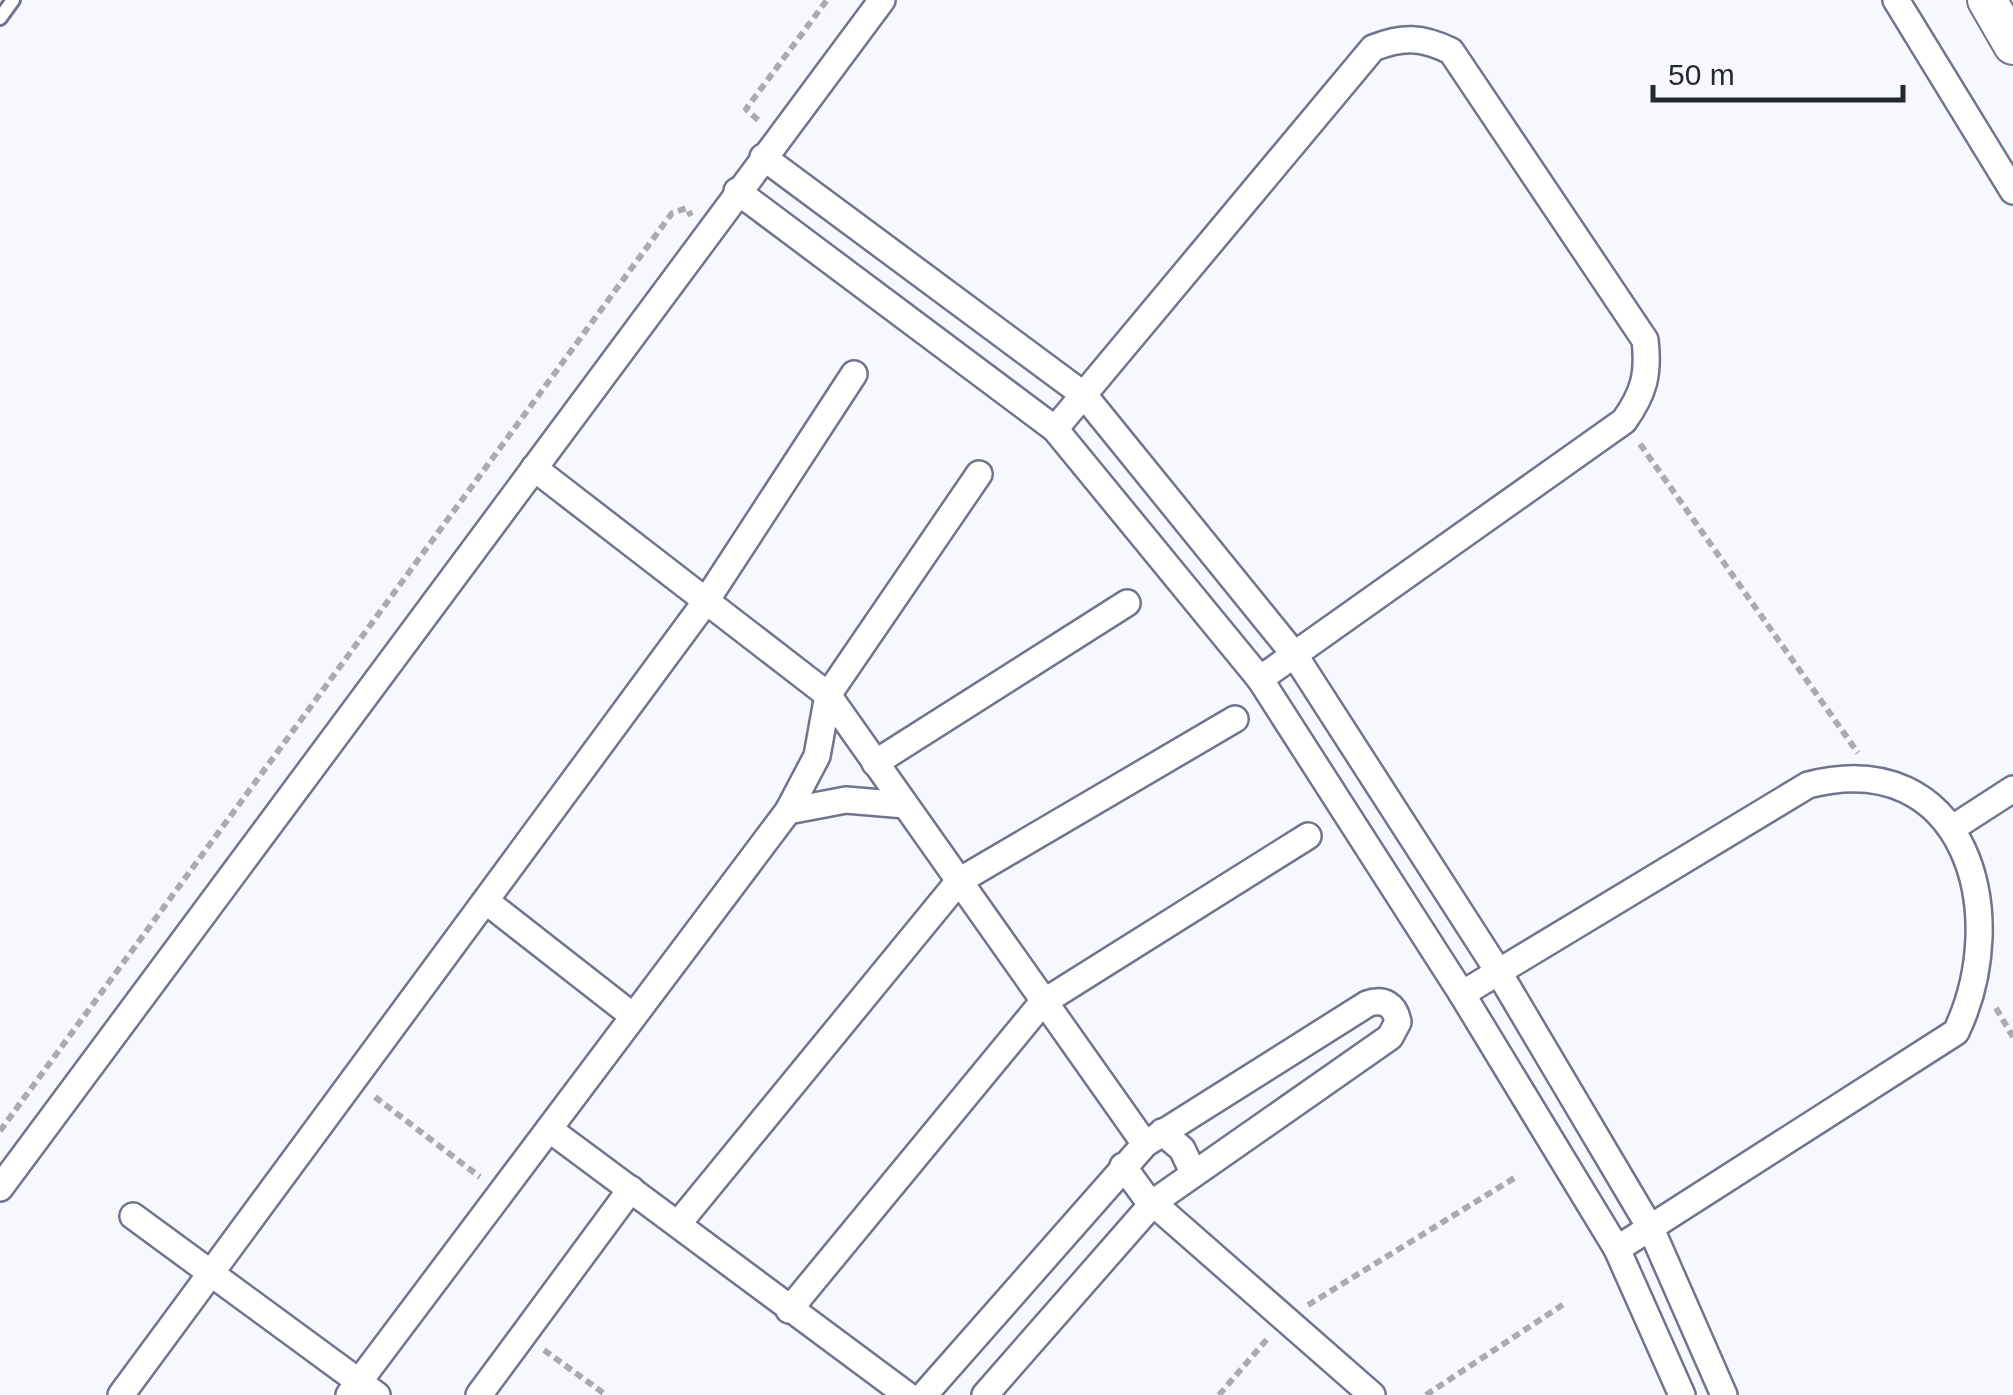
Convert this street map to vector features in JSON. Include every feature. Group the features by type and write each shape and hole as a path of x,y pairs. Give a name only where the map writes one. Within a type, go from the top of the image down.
{"street":[{"path":"0,1188 882,0"},
{"path":"1896,0 2013,191"},
{"path":"1986,0 2013,45"},
{"path":"1055,429 1373,48 1398,38 1426,39 1451,51 1645,340 1648,370 1641,398 1624,421 1260,679"},
{"path":"764,157 1084,396 1294,654 1498,971 1652,1231 1724,1395"},
{"path":"737,192 1055,429 1260,679 1462,994 1617,1250 1682,1395"},
{"path":"121,1395 704,604 854,374"},
{"path":"534,468 704,604 828,696 1042,1003 1154,1138 1182,1149 1193,1172"},
{"path":"133,1216 362,1391 501,1193 788,811 817,756 828,696 979,474"},
{"path":"875,763 1127,602"},
{"path":"678,1224 959,881 1236,719"},
{"path":"1462,994 1808,785 1853,777 1908,786 1937,801 1962,822 1982,847 2002,904 2000,949 1986,992 1956,1032 1617,1250"},
{"path":"1962,822 2013,789"},
{"path":"788,811 846,800 905,805"},
{"path":"790,1310 1042,1003 1308,836"},
{"path":"487,902 634,1016"},
{"path":"924,1395 1123,1166 1154,1138 1367,1004 1384,1002 1392,1006 1398,1022 1390,1037 1154,1202 986,1395"},
{"path":"549,1129 907,1395"},
{"path":"1123,1166 1135,1187 1372,1395"},
{"path":"478,1395 631,1189"}],"lane":[{"path":"0,18 13,0"}],"path":[{"path":"765,118 751,118 746,109 827,0"},
{"path":"1624,421 1876,778"},
{"path":"1986,992 2013,1037"},
{"path":"354,1081 501,1193"},
{"path":"1219,1395 1284,1320 1516,1177"},
{"path":"1426,1395 1567,1302"},
{"path":"523,1334 606,1395"}]}
